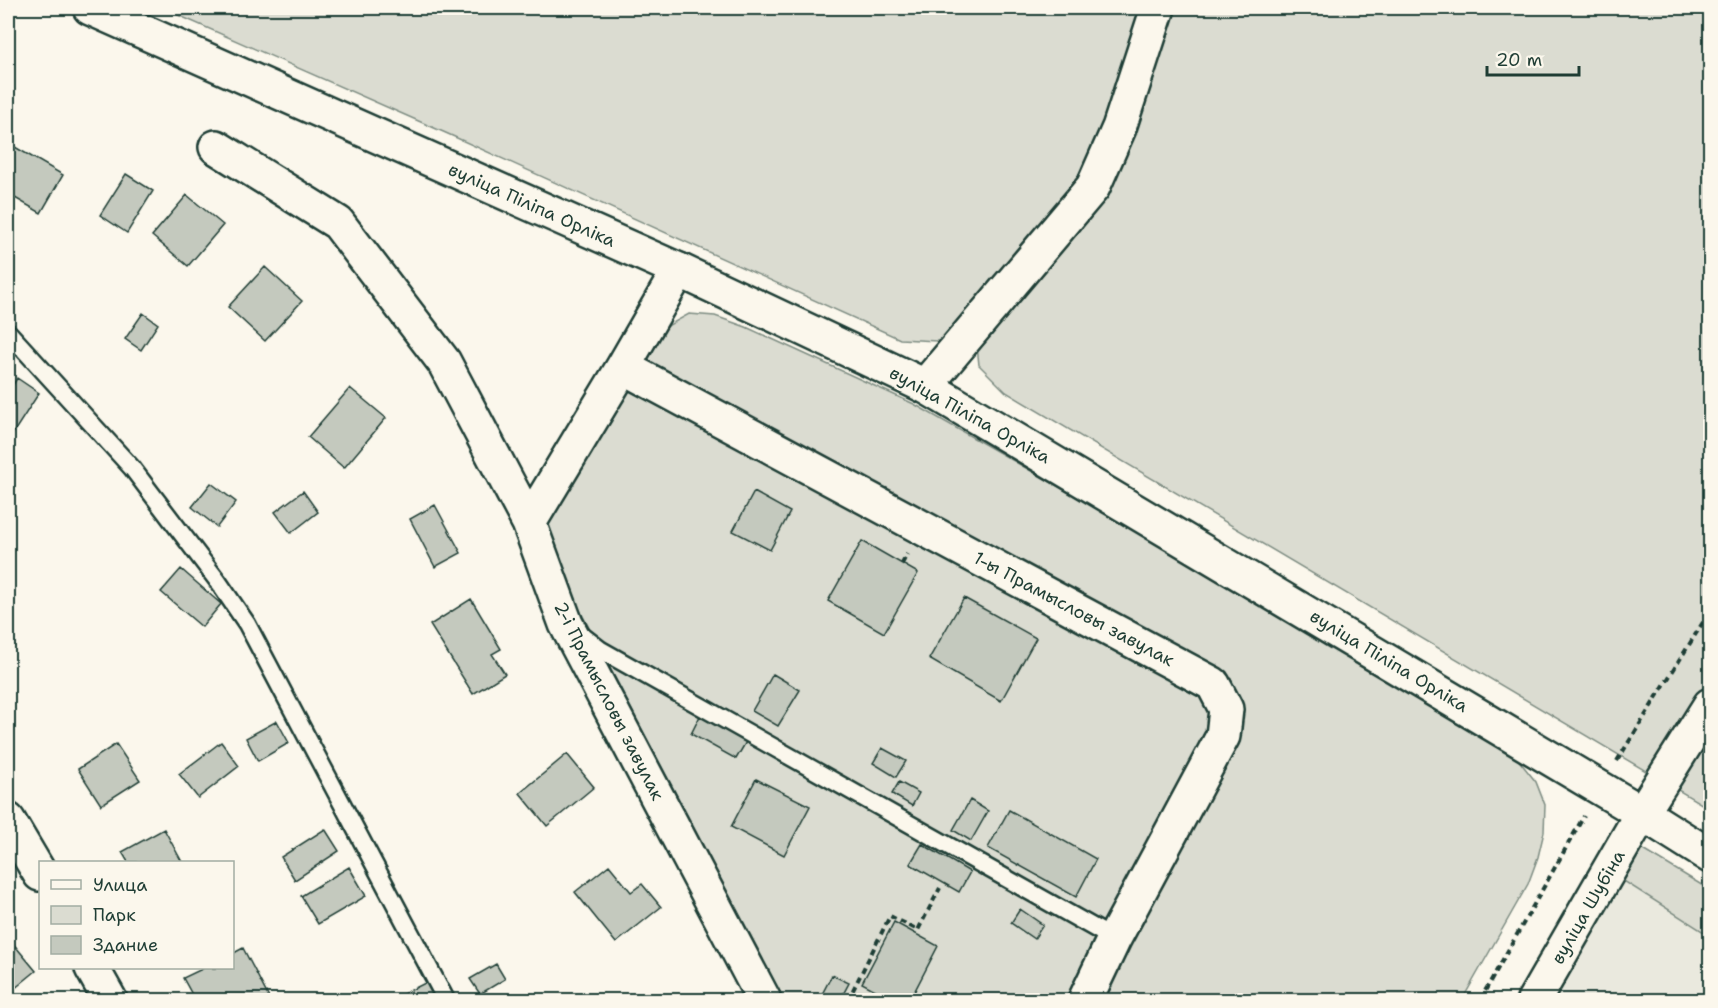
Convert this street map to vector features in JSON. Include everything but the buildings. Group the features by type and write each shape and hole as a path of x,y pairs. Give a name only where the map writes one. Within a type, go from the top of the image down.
{"street":[{"name":"вуліца Піліпа Орліка","path":"90,8 679,270 925,386 1642,813 1710,856"},
{"path":"925,386 1093,187 1119,128 1158,8"},
{"name":"2-і Прамысловы завулак","path":"216,147 338,223 444,362 530,523 566,624 764,1000"},
{"path":"530,523 624,367 679,270"},
{"name":"1-ы Прамысловы завулак","path":"624,367 1213,684 1226,709 1223,736 1114,939 1085,1000"},
{"name":"вуліца Шубіна","path":"1534,1000 1642,813 1710,705"},
{"path":"8,820 39,872"},
{"path":"93,969 110,1000"}],"lane":[{"path":"8,332 132,468 243,617 446,1000"},
{"path":"566,624 601,650 1114,939"}],"path":[{"path":"848,1000 890,916 918,930 940,888"}],"shaded area":[{"path":"1608,871 1710,936 1710,1000 1534,1000"}],"green space":[{"path":"162,8 1710,8 1710,809 1006,392 979,365 975,327 937,341 900,339 448,134"},
{"path":"689,314 715,316 746,327 914,404 1227,583 1517,758 1536,782 1545,805 1544,832 1528,884 1462,1000 783,1000 548,549 547,527 556,505 653,342 669,325"},
{"path":"1627,840 1710,890 1710,936 1608,871"}]}
